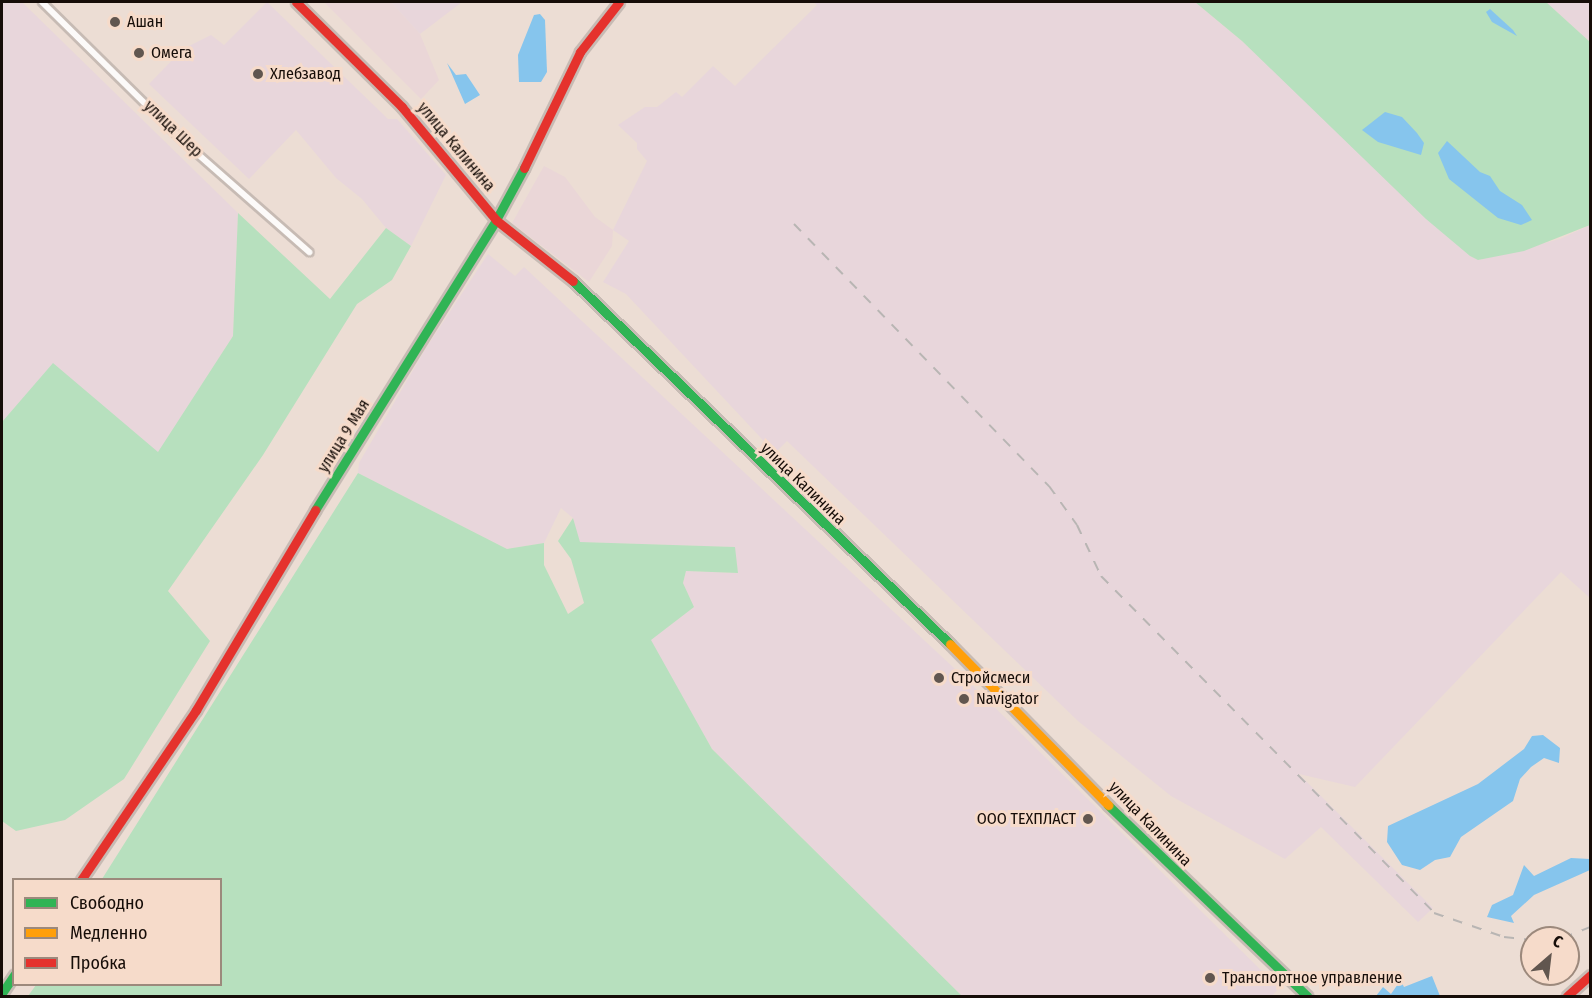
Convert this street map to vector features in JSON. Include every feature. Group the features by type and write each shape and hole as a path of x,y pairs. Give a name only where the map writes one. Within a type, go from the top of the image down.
{"street":[{"name":"улица Шер","path":"42,2 184,142 309,252"},
{"name":"улица Калинина","path":"296,2 402,106 496,220 588,293 1306,996"},
{"name":"улица 9 Мая","path":"82,878 196,710 258,601 496,220 542,135 580,52 619,2"},
{"path":"1567,996 1590,975"},
{"path":"2,993 12,978"}],"shaded area":[{"path":"2,2 22,2 238,213 233,336 158,453 53,364 2,422"},
{"path":"267,2 388,119 397,119 446,175 411,246 386,228 362,199 336,178 296,130 249,179 149,84 183,49 211,35 224,45"},
{"path":"324,2 391,2 420,34 439,80 421,99"},
{"path":"391,2 462,2 420,34"},
{"path":"813,2 1195,2 1242,41 1470,256 1479,260 1560,239 1590,225 1590,598 1561,572 1355,787 1299,774 1433,908 1418,922 1321,827 1285,859 1171,796 1078,721 787,441 775,453 626,294 603,282 629,241 613,230 647,161 637,149 637,143 618,125 645,107 657,107 676,92 682,97 713,66 735,86 817,5"},
{"path":"1546,2 1590,2 1590,42"},
{"path":"544,166 565,177 595,217 613,230 612,246 589,282 512,223"},
{"path":"488,254 515,276 524,267 969,682 1279,988 1272,996 962,996 712,749 650,640 694,607 683,583 686,571 738,573 734,547 579,542 573,518 561,508 544,543 507,549 358,473 359,463 426,348"}],"green space":[{"path":"1195,2 1546,2 1590,42 1590,225 1524,251 1478,260 1470,256 1426,219 1242,41"},
{"path":"238,213 330,299 386,228 411,246 392,280 357,304 263,455 168,591 210,641 124,779 65,820 16,831 2,821 2,422 53,363 158,452 233,336"},
{"path":"358,473 507,549 544,543 544,565 568,614 584,603 571,559 558,541 573,518 580,542 735,547 738,573 686,571 683,583 694,607 651,640 712,749 962,996 28,996 35,986 222,986 222,878 103,878"}],"water":[{"path":"1490,9 1517,36 1492,22 1486,12"},
{"path":"540,14 545,20 547,72 541,82 519,82 518,55 534,15"},
{"path":"447,63 456,75 466,74 480,95 465,104"},
{"path":"1385,112 1402,117 1417,133 1424,143 1421,155 1378,142 1362,130"},
{"path":"1447,141 1480,172 1490,176 1500,191 1522,205 1532,220 1521,225 1498,218 1449,179 1438,153"},
{"path":"1543,735 1560,748 1559,763 1544,758 1531,767 1520,779 1513,801 1461,837 1450,857 1435,860 1420,870 1402,865 1387,842 1388,826 1478,784 1524,749 1532,736"},
{"path":"1571,858 1590,859 1590,870 1534,895 1511,916 1514,923 1487,917 1492,905 1513,895 1524,865 1534,876"},
{"path":"1432,976 1440,996 1376,996 1383,987 1391,994 1398,984 1402,983 1404,987"}],"railway":[{"path":"794,224 1049,486 1077,525 1101,576 1434,913 1504,937 1520,939"},
{"path":"1580,931 1590,927"}],"traffic: fast":[{"path":"315,510 496,220 524,168"},
{"path":"573,281 950,644"},
{"path":"1108,805 1307,996"},
{"path":"2,993 12,978"}],"traffic: slow":[{"path":"950,644 1108,805"}],"traffic: jam":[{"path":"296,2 402,107 496,220 573,281"},
{"path":"524,168 580,52 619,2"},
{"path":"82,878 196,710 315,510"},
{"path":"1567,996 1590,975"}],"place":[{"name":"Ашан","path":"115,22"},
{"name":"Омега","path":"139,53"},
{"name":"Хлебзавод","path":"258,74"},
{"name":"Стройсмеси","path":"939,678"},
{"name":"Navigator","path":"964,699"},
{"name":"ООО ТЕХПЛАСТ","path":"1088,819"},
{"name":"Транспортное управление","path":"1210,978"}]}
